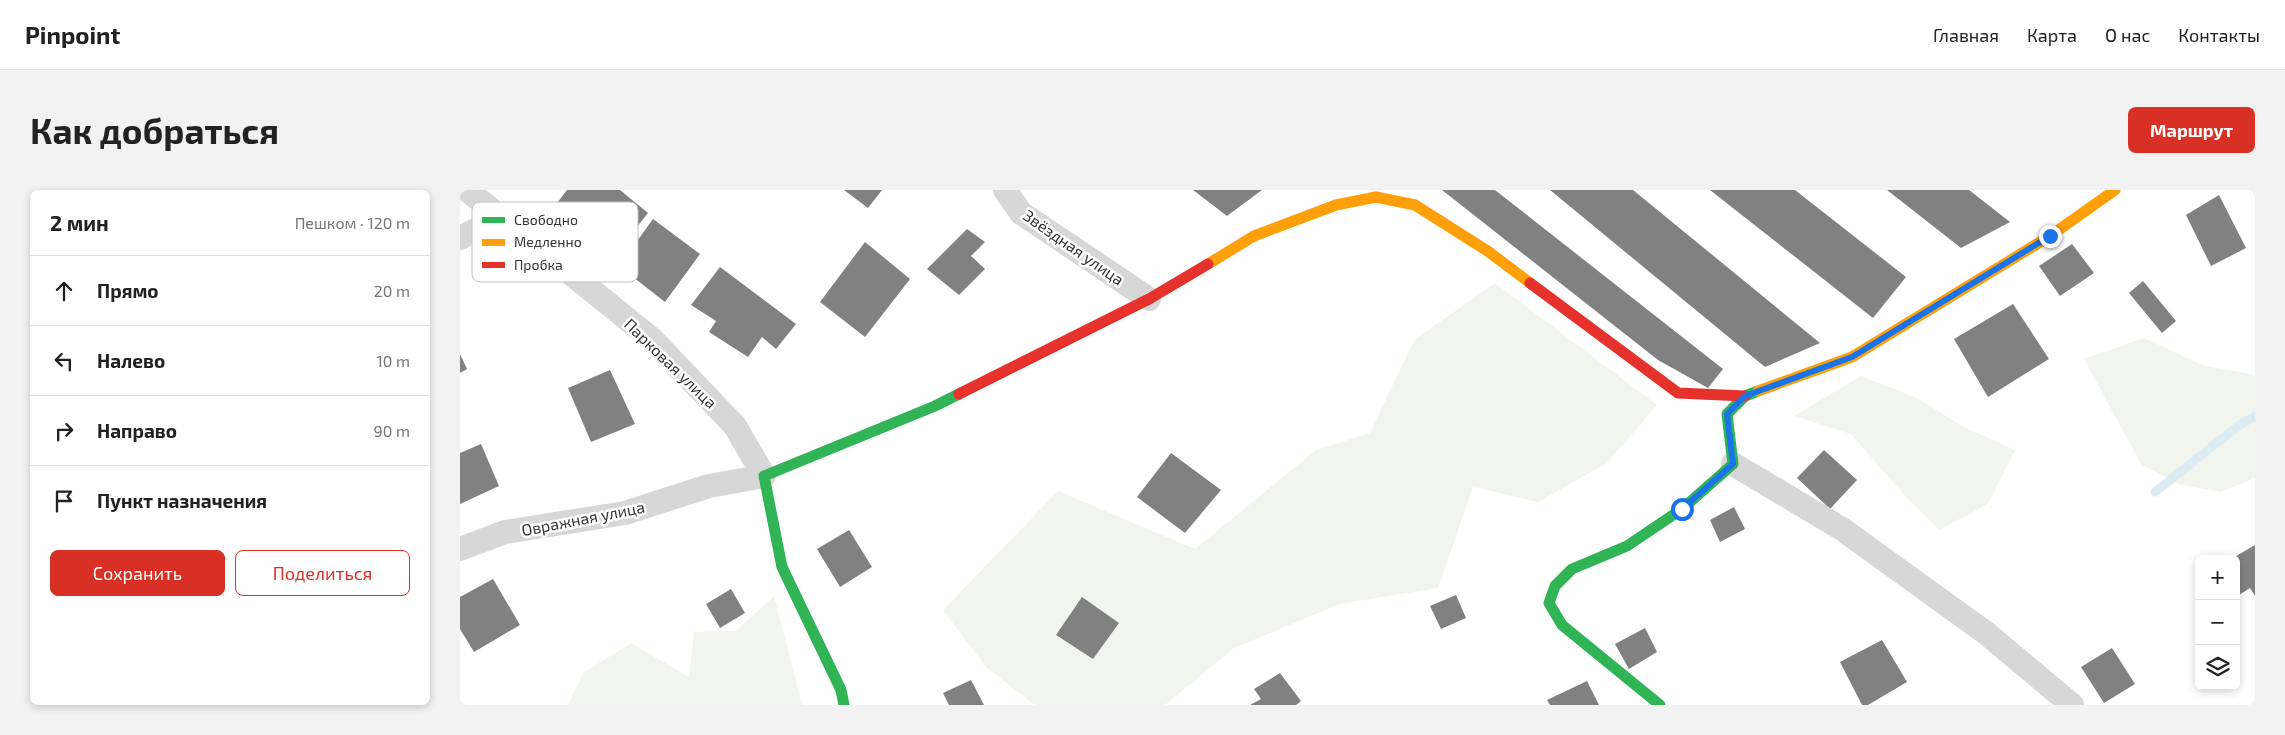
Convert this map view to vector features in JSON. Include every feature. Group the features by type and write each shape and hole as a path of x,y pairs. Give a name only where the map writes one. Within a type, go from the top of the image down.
{"street":[{"name":"Парковая улица","path":"467,190 483,202"},
{"name":"Звёздная улица","path":"1005,190 1021,213 1148,299"},
{"path":"844,705 841,690 782,567 764,476 935,406 1148,299 1254,236 1336,205 1376,197 1415,205 1489,252 1678,394 1745,396 1852,357 2050,236 2114,190"},
{"path":"460,238 472,232"},
{"name":"Парковая улица","path":"582,282 652,339 735,426 764,476"},
{"path":"1733,464 1727,414 1745,396"},
{"path":"1660,705 1562,626 1548,603 1555,586 1572,569 1627,546 1682,509 1733,464"},
{"path":"1733,464 1842,529 1986,633 2072,705"},
{"name":"Овражная улица","path":"460,549 505,532 625,513 709,486 764,476"}],"shaded area":[{"path":"1495,283 1657,405 1607,463 1538,502 1473,487 1438,588 1340,604 1234,648 1165,705 1035,705 987,668 943,610 1058,491 1195,549 1316,450 1370,433 1414,340"},
{"path":"2144,338 2205,366 2255,375 2255,478 2221,492 2181,485 2141,464 2084,359"},
{"path":"1861,376 1917,398 1962,426 2015,450 1988,504 1939,530 1907,498 1851,434 1794,416"},
{"path":"774,596 802,705 568,705 583,673 631,643 689,677 694,632 736,631"}],"building":[{"path":"567,190 620,190 635,202 558,202"},
{"path":"844,190 882,190 868,208"},
{"path":"1193,190 1262,190 1227,216"},
{"path":"1442,190 1495,190 1723,369 1708,388 1658,360"},
{"path":"1550,190 1633,190 1820,343 1765,367"},
{"path":"1710,190 1795,190 1906,277 1873,318"},
{"path":"1887,190 1969,190 2010,222 1961,248"},
{"path":"2219,195 2246,248 2211,266 2186,215"},
{"path":"638,205 648,213 638,226"},
{"path":"653,219 700,254 665,302 638,281 638,240"},
{"path":"967,229 985,242 971,256 985,269 959,295 927,269"},
{"path":"865,242 910,279 865,337 820,302"},
{"path":"2072,244 2094,273 2060,296 2039,266"},
{"path":"720,267 796,324 776,349 762,337 748,357 709,332 716,321 691,305"},
{"path":"2143,281 2176,321 2162,333 2129,293"},
{"path":"2013,304 2049,359 1988,397 1954,339"},
{"path":"460,354 467,369 460,373"},
{"path":"610,370 635,424 591,442 568,388"},
{"path":"481,444 499,486 460,504 460,453"},
{"path":"1824,450 1857,480 1830,509 1797,478"},
{"path":"1171,453 1221,490 1185,533 1137,497"},
{"path":"1734,507 1745,529 1720,542 1710,520"},
{"path":"849,530 872,567 840,587 817,549"},
{"path":"2255,545 2255,596 2250,588 2240,594 2240,555 2238,555"},
{"path":"493,579 520,625 474,652 460,629 460,597"},
{"path":"731,589 745,613 720,628 706,604"},
{"path":"1456,595 1466,618 1441,629 1430,606"},
{"path":"1082,597 1119,623 1093,659 1056,635"},
{"path":"1645,628 1657,652 1629,669 1615,644"},
{"path":"1882,640 1907,682 1868,705 1862,705 1840,662"},
{"path":"2112,648 2135,684 2104,703 2081,667"},
{"path":"1280,673 1301,701 1296,705 1250,705 1261,699 1254,689"},
{"path":"971,680 984,705 949,705 943,693"},
{"path":"1587,681 1599,705 1550,705 1547,700"}],"waterway":[{"path":"2155,492 2238,426 2255,416"}],"traffic: fast":[{"path":"1660,705 1562,625 1549,603 1555,586 1572,569 1627,546 1682,509 1733,464 1727,414 1745,396 1758,391"},
{"path":"844,705 841,690 782,567 764,476 935,406 959,394"}],"traffic: slow":[{"path":"1758,391 1852,357 2050,236 2115,190"},
{"path":"1208,264 1254,236 1336,205 1376,197 1415,205 1489,252 1530,283"}],"traffic: jam":[{"path":"959,394 1149,299 1208,264"},
{"path":"1530,283 1678,393 1745,396"}],"route":[{"path":"1682,509 1733,464 1727,414 1745,396 1852,357 2050,236"}]}
